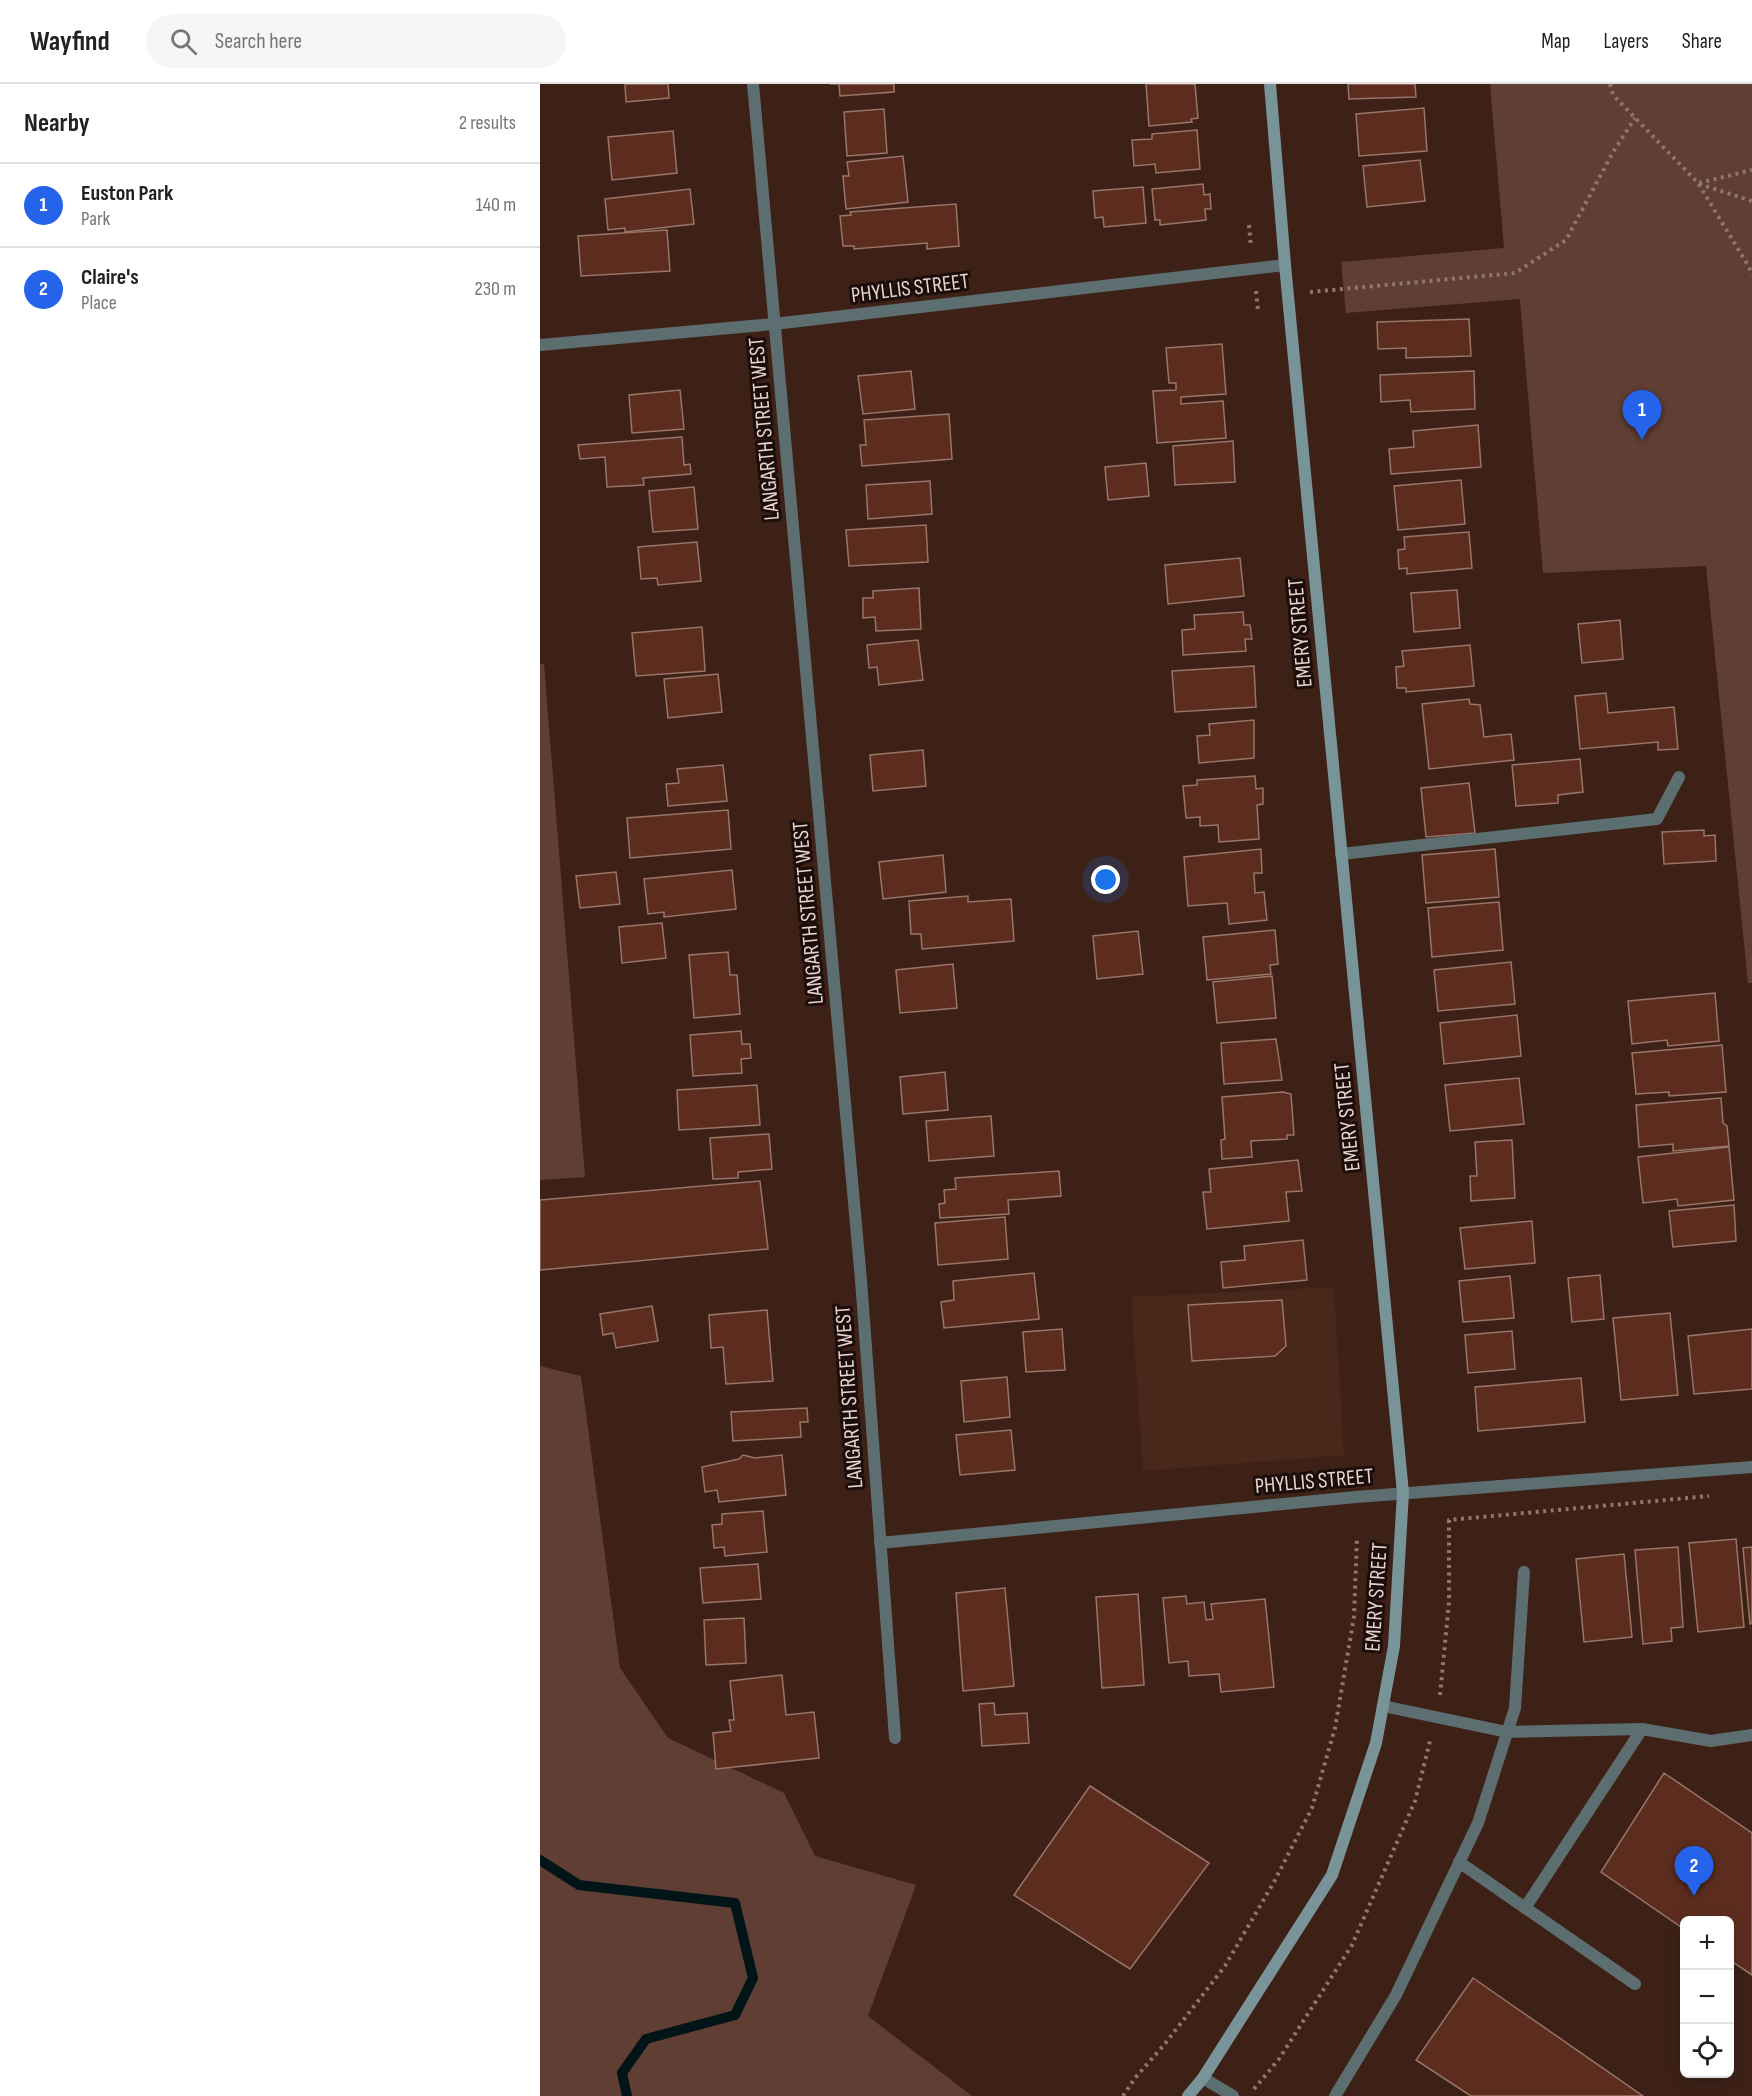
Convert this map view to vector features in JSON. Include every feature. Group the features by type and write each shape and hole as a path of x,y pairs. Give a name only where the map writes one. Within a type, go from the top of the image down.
{"street":[{"name":"LANGARTH STREET WEST","path":"753,84 861,1280 895,1738"},
{"name":"EMERY STREET","path":"1188,2096 1203,2078 1332,1875 1376,1743 1383,1706 1394,1646 1403,1493 1285,265 1270,84"},
{"name":"PHYLLIS STREET","path":"540,345 774,324 1285,265"},
{"path":"1341,854 1657,819 1679,777"},
{"name":"PHYLLIS STREET","path":"880,1543 1403,1493 1752,1467"},
{"path":"1335,2096 1396,1995 1478,1823 1515,1708 1524,1572"},
{"path":"1383,1706 1507,1732 1642,1729 1711,1741 1752,1735"},
{"path":"1525,1908 1642,1729"},
{"path":"1459,1862 1635,1984"},
{"path":"1203,2078 1233,2096"}],"path":[{"path":"1610,84 1613,95 1698,183 1749,267 1752,276"},
{"path":"1288,294 1515,273 1566,240 1613,152 1635,118"},
{"path":"1698,183 1752,170"},
{"path":"1698,183 1752,201"},
{"path":"1123,2096 1225,1966 1274,1882 1312,1808 1335,1728 1354,1617 1357,1538"}],"shaded area":[{"path":"1490,84 1752,84 1752,983 1748,983 1706,566 1543,573 1520,299 1346,313 1341,262 1504,248"},
{"path":"540,664 544,664 585,1177 540,1180"},
{"path":"1334,1287 1344,1455 1143,1471 1131,1297"},
{"path":"540,1366 581,1376 620,1668 668,1738 784,1793 815,1856 916,1885 868,2016 972,2096 540,2096"}],"building":[{"path":"625,84 668,84 669,98 626,102"},
{"path":"839,84 894,84 894,92 840,96"},
{"path":"1146,84 1195,84 1198,118 1191,119 1192,122 1149,126"},
{"path":"1348,84 1415,84 1416,97 1349,99"},
{"path":"1424,108 1427,151 1359,156 1356,114"},
{"path":"884,109 887,153 847,156 844,112"},
{"path":"1197,130 1200,169 1156,173 1155,164 1134,166 1132,140 1152,139 1152,134"},
{"path":"673,131 677,173 612,180 608,137"},
{"path":"903,156 908,202 846,209 843,176 849,176 847,162"},
{"path":"1420,160 1425,201 1367,207 1363,166"},
{"path":"1203,184 1204,195 1210,194 1211,209 1205,209 1206,220 1160,225 1160,220 1155,220 1152,189"},
{"path":"1143,187 1146,223 1104,227 1103,217 1095,218 1093,191"},
{"path":"690,189 694,224 625,232 625,228 608,230 605,199"},
{"path":"956,204 959,246 927,249 927,243 854,249 854,246 843,246 840,216 851,215 850,212"},
{"path":"667,230 670,271 581,276 578,236"},
{"path":"1469,319 1471,356 1406,358 1406,348 1378,349 1377,322"},
{"path":"1222,344 1226,394 1181,397 1181,404 1223,401 1226,438 1157,443 1153,391 1176,390 1176,383 1169,383 1166,348"},
{"path":"911,371 915,409 863,414 858,376"},
{"path":"1474,371 1475,409 1411,412 1410,400 1381,402 1380,375"},
{"path":"680,390 684,429 632,433 629,395"},
{"path":"949,414 952,459 862,466 860,445 866,445 864,420"},
{"path":"1478,425 1481,467 1391,474 1389,449 1414,447 1413,431"},
{"path":"682,437 684,465 690,464 691,474 643,478 644,485 607,487 605,457 580,459 578,445"},
{"path":"1233,441 1235,482 1175,485 1173,446"},
{"path":"1146,463 1149,496 1108,500 1105,467"},
{"path":"1461,480 1465,524 1398,530 1394,486"},
{"path":"930,481 932,514 868,519 866,485"},
{"path":"694,487 698,529 653,532 649,491"},
{"path":"926,525 928,562 849,566 846,530"},
{"path":"1469,532 1472,568 1407,574 1407,568 1399,569 1398,550 1405,549 1404,537"},
{"path":"697,542 701,581 658,585 657,578 641,579 638,547"},
{"path":"1240,558 1244,596 1168,604 1165,565"},
{"path":"919,588 921,629 876,631 875,617 863,618 863,598 873,598 873,591"},
{"path":"1457,590 1460,628 1414,632 1411,593"},
{"path":"1243,612 1244,625 1250,625 1252,639 1245,639 1246,651 1183,655 1182,630 1195,629 1194,615"},
{"path":"1620,620 1623,659 1582,663 1578,624"},
{"path":"702,627 705,671 636,676 632,633"},
{"path":"918,640 923,680 879,685 877,667 869,668 867,645"},
{"path":"1470,645 1474,686 1406,692 1406,688 1397,688 1396,667 1404,666 1402,651"},
{"path":"1254,666 1256,707 1175,712 1172,671"},
{"path":"718,674 722,712 668,718 664,679"},
{"path":"1606,693 1608,713 1674,707 1678,749 1658,750 1658,742 1580,749 1575,696"},
{"path":"1469,699 1470,704 1480,705 1484,737 1511,734 1514,760 1429,769 1422,704"},
{"path":"1254,720 1254,758 1199,763 1197,736 1210,735 1209,724"},
{"path":"923,750 926,786 873,791 870,755"},
{"path":"1580,759 1583,792 1558,795 1558,803 1516,806 1512,765"},
{"path":"723,765 727,801 668,806 666,784 679,783 677,769"},
{"path":"1255,776 1256,789 1263,788 1263,804 1257,805 1259,839 1219,842 1218,825 1200,826 1200,817 1186,818 1183,786 1197,785 1197,780"},
{"path":"1469,783 1475,833 1426,837 1421,788"},
{"path":"728,810 731,849 630,858 627,818"},
{"path":"1704,830 1704,836 1715,835 1716,861 1664,864 1662,832"},
{"path":"1261,849 1262,873 1254,873 1255,893 1264,892 1267,920 1229,924 1227,903 1188,906 1184,857"},
{"path":"1495,849 1499,897 1426,903 1422,855"},
{"path":"943,855 946,892 883,899 879,862"},
{"path":"732,870 736,909 664,917 664,912 648,914 644,879"},
{"path":"616,872 620,904 580,908 576,876"},
{"path":"968,896 968,902 1011,899 1014,941 922,949 921,934 911,934 909,901"},
{"path":"1499,902 1503,950 1432,957 1428,908"},
{"path":"662,923 666,958 622,963 619,927"},
{"path":"1275,930 1278,964 1270,965 1271,974 1207,980 1203,937"},
{"path":"1138,931 1143,974 1097,979 1093,936"},
{"path":"728,952 730,975 737,975 740,1014 694,1018 689,955"},
{"path":"1511,962 1515,1004 1438,1011 1434,970"},
{"path":"953,964 957,1008 900,1013 896,970"},
{"path":"1272,976 1276,1018 1217,1023 1213,982"},
{"path":"1715,993 1719,1041 1668,1046 1667,1040 1632,1044 1628,1001"},
{"path":"1517,1015 1521,1056 1444,1064 1440,1023"},
{"path":"741,1031 742,1044 750,1044 751,1058 741,1059 742,1073 693,1076 690,1035"},
{"path":"1276,1039 1282,1080 1224,1084 1221,1043"},
{"path":"1722,1045 1726,1092 1669,1096 1669,1092 1636,1094 1632,1053"},
{"path":"945,1072 948,1110 903,1114 900,1077"},
{"path":"1519,1078 1524,1124 1450,1131 1445,1085"},
{"path":"757,1085 760,1125 679,1130 677,1090"},
{"path":"1283,1092 1291,1094 1294,1135 1287,1135 1287,1139 1251,1141 1252,1157 1222,1159 1221,1140 1225,1139 1222,1097"},
{"path":"1721,1098 1723,1123 1727,1126 1729,1146 1673,1151 1673,1144 1639,1147 1636,1105"},
{"path":"991,1116 994,1156 929,1161 926,1121"},
{"path":"769,1134 772,1169 738,1172 738,1178 713,1179 710,1138"},
{"path":"1512,1140 1515,1198 1471,1201 1470,1176 1477,1176 1475,1142"},
{"path":"1729,1147 1734,1200 1678,1206 1677,1199 1643,1203 1638,1157"},
{"path":"1298,1160 1302,1191 1286,1192 1289,1221 1207,1229 1203,1192 1211,1192 1209,1169"},
{"path":"1059,1171 1061,1196 1008,1200 1009,1214 940,1218 939,1204 945,1203 944,1190 956,1189 955,1178"},
{"path":"760,1181 768,1249 540,1270 540,1200"},
{"path":"1734,1205 1736,1241 1673,1247 1669,1211"},
{"path":"1005,1217 1008,1259 938,1265 935,1223"},
{"path":"1532,1221 1535,1263 1465,1269 1460,1228"},
{"path":"1303,1240 1307,1280 1223,1288 1221,1262 1245,1260 1244,1246"},
{"path":"1034,1273 1039,1319 944,1328 941,1302 954,1300 953,1281"},
{"path":"1600,1275 1604,1319 1572,1322 1568,1278"},
{"path":"1510,1276 1514,1318 1463,1322 1459,1281"},
{"path":"1282,1300 1286,1346 1275,1356 1192,1361 1188,1305"},
{"path":"652,1306 658,1341 616,1348 613,1333 603,1335 600,1314"},
{"path":"767,1310 773,1381 726,1384 723,1347 711,1348 709,1315"},
{"path":"1670,1313 1678,1395 1621,1400 1613,1318"},
{"path":"1062,1329 1065,1370 1026,1372 1023,1332"},
{"path":"1752,1329 1752,1389 1694,1394 1688,1336"},
{"path":"1512,1331 1515,1369 1468,1373 1465,1335"},
{"path":"1007,1377 1010,1417 964,1422 961,1381"},
{"path":"1581,1378 1585,1422 1478,1431 1475,1387"},
{"path":"807,1408 808,1422 800,1422 801,1437 733,1441 731,1412"},
{"path":"1011,1430 1015,1470 960,1475 956,1435"},
{"path":"743,1455 755,1458 782,1455 786,1495 719,1502 717,1490 705,1492 702,1467 739,1459"},
{"path":"763,1511 767,1552 725,1556 724,1547 714,1548 712,1525 722,1524 722,1514"},
{"path":"1736,1539 1744,1627 1698,1632 1689,1543"},
{"path":"1678,1547 1683,1627 1671,1628 1672,1641 1643,1644 1635,1550"},
{"path":"1752,1547 1752,1623 1750,1624 1743,1548"},
{"path":"1624,1554 1632,1637 1584,1642 1576,1559"},
{"path":"758,1564 761,1599 703,1603 700,1568"},
{"path":"1005,1588 1014,1686 963,1691 956,1593"},
{"path":"1138,1594 1144,1685 1102,1688 1096,1597"},
{"path":"1186,1596 1187,1604 1204,1602 1206,1620 1213,1619 1211,1604 1265,1599 1274,1687 1221,1692 1219,1674 1189,1676 1188,1661 1169,1663 1163,1598"},
{"path":"744,1618 746,1663 706,1665 704,1620"},
{"path":"782,1675 786,1715 814,1712 819,1758 716,1769 713,1733 731,1731 729,1720 734,1720 730,1681"},
{"path":"994,1703 995,1715 1027,1713 1029,1743 982,1746 979,1704"},
{"path":"1664,1773 1752,1833 1752,1975 1734,1963 1734,1916 1680,1916 1680,1926 1601,1872"},
{"path":"1090,1786 1209,1863 1130,1969 1014,1895"},
{"path":"1473,1978 1643,2096 1471,2096 1416,2060"}],"waterway":[{"path":"540,1860 579,1885 735,1903 753,1978 735,2015 646,2039 622,2073 627,2096"}],"place":[{"name":"Euston Park","path":"1642,440"},
{"name":"Claire's","path":"1694,1896"}]}
